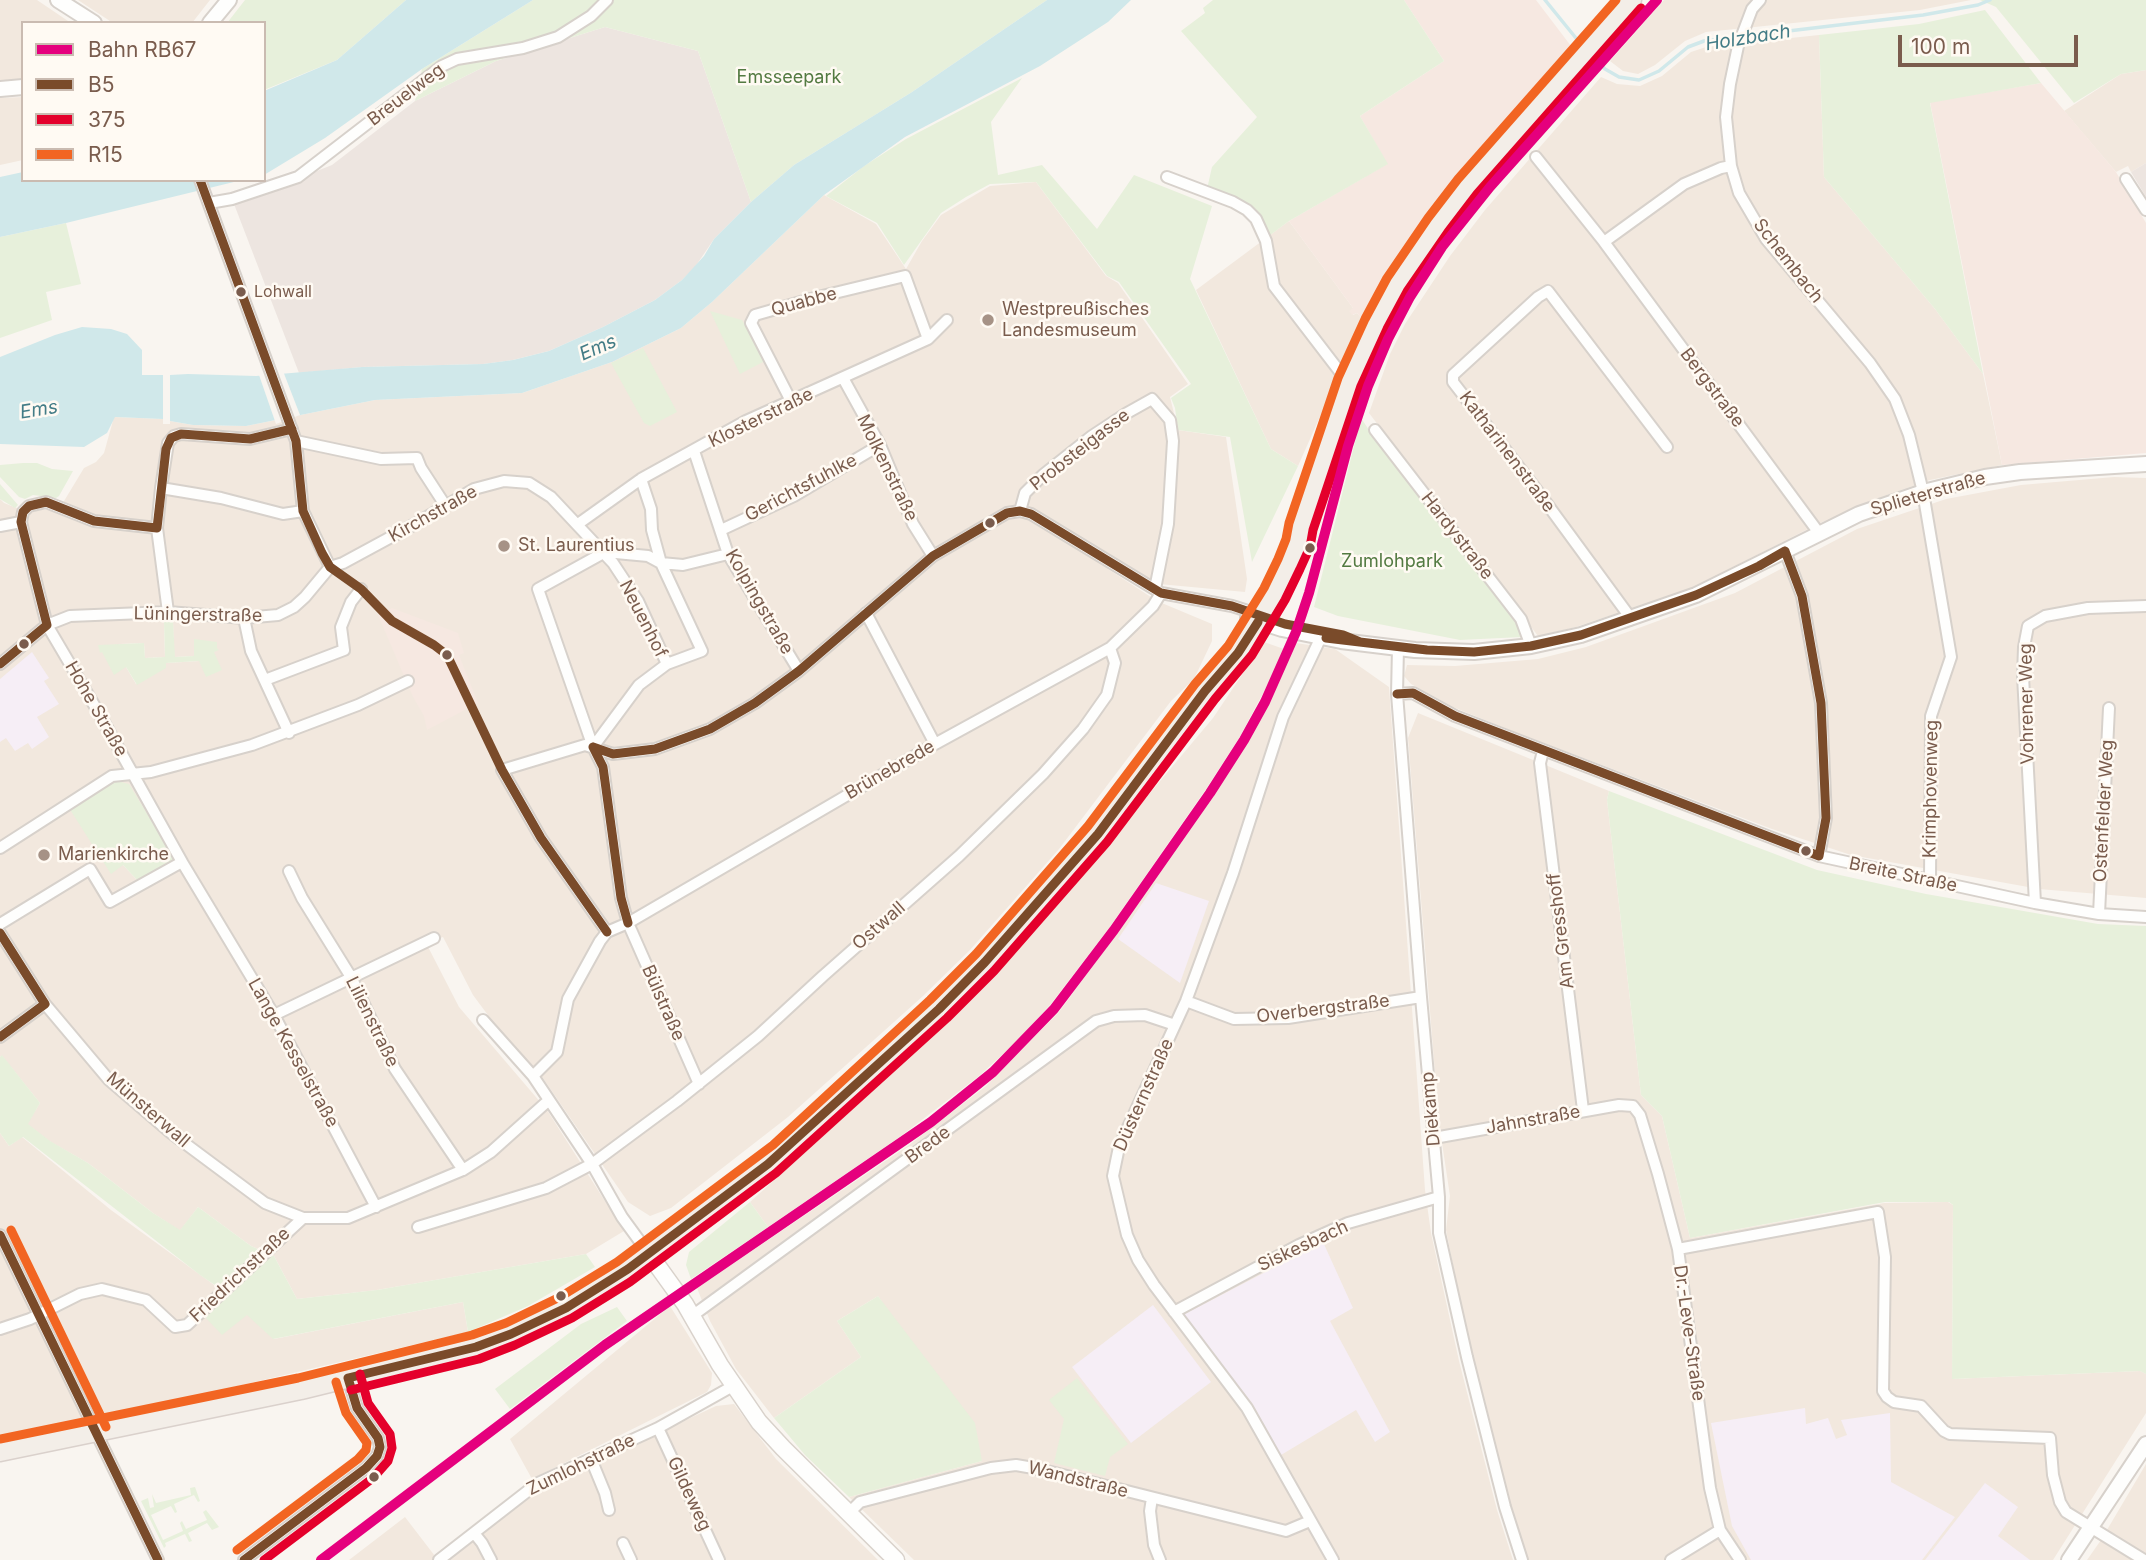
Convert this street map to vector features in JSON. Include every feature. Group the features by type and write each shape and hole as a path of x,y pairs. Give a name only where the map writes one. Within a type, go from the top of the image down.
{"main road":[{"path":"0,1452 279,1395 476,1347 511,1334 566,1308 596,1290 649,1254 768,1164 944,1004 985,962 1098,834 1205,691 1238,653 1255,617 1289,564 1350,382 1376,324 1398,284 1438,225 1499,150 1632,0"},
{"path":"649,1254 692,1316 733,1386 760,1422 896,1560"}],"street":[{"path":"58,0 91,21"},
{"path":"213,21 229,0"},
{"name":"Breuelweg","path":"209,203 232,199 298,177 442,66 457,59 523,48 558,37 591,16 607,0"},
{"name":"Schembach","path":"1756,4 1738,46 1726,117 1731,166 1739,193 1766,239 1870,363 1895,399 1909,435 1923,492"},
{"path":"0,89 21,88"},
{"name":"Bergstraße","path":"1536,157 1604,242 1819,533"},
{"path":"1604,242 1684,184 1731,166"},
{"path":"1167,177 1233,202 1256,219 1266,241 1274,286 1340,373 1350,382"},
{"path":"2126,179 2146,210"},
{"path":"202,186 296,441 303,511 330,567"},
{"name":"Quabbe","path":"791,401 751,323 755,315 905,276 928,339"},
{"name":"Katharinenstraße","path":"1629,620 1627,613 1547,504 1453,382 1453,375 1538,297 1548,291 1667,447"},
{"name":"Klosterstraße","path":"578,524 641,479 746,421 928,339 947,320"},
{"name":"Molkenstraße","path":"843,378 880,445 913,524 933,556"},
{"name":"Probsteigasse","path":"1020,512 1025,493 1043,475 1101,430 1153,399 1170,420 1173,442 1168,524 1158,591"},
{"path":"168,612 157,528 160,488 168,443 174,436 181,434 250,439 290,425"},
{"name":"Hardystraße","path":"1375,430 1521,620 1531,646"},
{"path":"296,441 381,459 417,458 445,505"},
{"name":"Gerichtsfuhlke","path":"721,530 794,496 880,445"},
{"name":"Kolpingstraße","path":"694,451 728,554 799,671"},
{"name":"Splieterstraße","path":"1255,617 1282,629 1398,648 1474,652 1531,646 1581,635 1696,595 1859,514 1923,492 1985,477 2020,472 2146,464"},
{"path":"641,479 651,509 652,530 662,563 702,651 667,664"},
{"name":"Kirchstraße","path":"330,567 343,563 474,489 504,481 529,483 551,497 605,552"},
{"path":"160,488 221,498 283,514 303,511"},
{"name":"Krimphovenweg","path":"1923,492 1951,657 1931,716 1930,881"},
{"path":"0,526 21,522 23,512 29,506 46,502 94,521 157,528"},
{"path":"533,1076 557,1052 568,999 607,932 541,838 502,770 585,745 613,754 655,749 709,729 754,703 799,671 933,556 1007,513 1031,514 1158,591 1255,617"},
{"name":"Hohe Straße","path":"21,522 47,625 206,901"},
{"path":"1785,551 1802,596 1821,703 1826,818 1819,856"},
{"path":"605,552 648,556 662,563 683,565 728,554"},
{"name":"Bülstraße","path":"605,552 538,589 593,747 603,767 621,898 628,923 699,1084"},
{"name":"Neuenhof","path":"593,747 639,685 667,664 638,601 605,552"},
{"name":"Lüningerstraße","path":"47,625 70,616 168,612 244,618 278,615 294,607 305,597 330,567"},
{"path":"265,680 344,650 341,627 351,602 361,589"},
{"name":"Brünebrede","path":"607,932 628,923 936,744 1110,648 1153,606 1158,591"},
{"name":"Vohrener Weg","path":"2035,902 2023,676 2028,626 2045,616 2088,608 2146,606"},
{"path":"866,613 936,744"},
{"name":"Splieterstraße","path":"1255,617 1343,635 1360,642"},
{"path":"244,618 251,651 289,733"},
{"path":"0,664 47,625"},
{"name":"Düsternstraße","path":"1321,637 1283,717 1233,873 1186,1001 1119,1147 1113,1176 1127,1235 1148,1277 1247,1408 1333,1560"},
{"name":"Ostwall","path":"418,1227 546,1188 592,1164 758,1036 959,856 1043,774 1083,729 1107,695 1115,663 1110,648"},
{"name":"Diekamp","path":"1398,648 1397,694 1439,1197 1439,1233 1505,1507 1522,1560"},
{"path":"0,848 112,776 151,772 252,745 358,705 408,681"},
{"name":"Breite Straße","path":"1397,694 1413,693 1455,716 1819,856 2099,914 2146,917"},
{"name":"Ostenfelder Weg","path":"2099,914 2109,708"},
{"name":"Am Gresshoff","path":"1543,751 1540,763 1583,1110"},
{"path":"0,924 90,869 110,902 182,862"},
{"name":"Lilienstraße","path":"289,871 302,898 351,977 394,1069 463,1170"},
{"name":"Lange Kesselstraße","path":"206,901 274,1015 376,1207"},
{"name":"Münsterwall","path":"0,933 45,1004 109,1080 171,1133 265,1203 303,1218"},
{"path":"274,1015 434,938"},
{"name":"Overbergstraße","path":"1186,1001 1234,1019 1288,1018 1421,997"},
{"path":"0,1037 45,1004"},
{"name":"Brede","path":"692,1316 1096,1021 1114,1016 1146,1015 1175,1025"},
{"path":"483,1020 533,1076 592,1164 622,1217 649,1254"},
{"path":"303,1218 348,1218 463,1170 491,1152 549,1100"},
{"name":"Jahnstraße","path":"1434,1138 1583,1110 1619,1105 1633,1106"},
{"name":"Dr.-Leve-Straße","path":"1633,1106 1640,1115 1678,1249 1710,1488 1720,1530 1740,1560"},
{"name":"Siskesbach","path":"1174,1312 1299,1245 1348,1223 1439,1197"},
{"path":"1678,1249 1878,1212 1885,1257 1883,1391 1894,1402 1921,1406 1950,1434 2050,1438 2053,1475 2060,1502 2066,1512 2144,1560"},
{"name":"Friedrichstraße","path":"38,1314 80,1294 102,1289 146,1300 175,1327 187,1325 303,1218"},
{"path":"0,1235 158,1560"},
{"path":"0,1329 30,1320 38,1314"},
{"path":"244,1560 366,1468 377,1456 380,1447 378,1438 356,1408 348,1378"},
{"name":"Zumlohstraße","path":"439,1560 538,1483 658,1428 733,1386"},
{"name":"Gildeweg","path":"658,1428 719,1560"},
{"path":"2069,1560 2146,1444"},
{"path":"591,1459 609,1510"},
{"name":"Wandstraße","path":"848,1514 860,1502 991,1468 1016,1465 1286,1531 1310,1521"},
{"path":"1152,1498 1150,1511 1154,1545 1160,1560"},
{"path":"1671,1560 1720,1530"},
{"path":"474,1533 491,1560"},
{"path":"623,1543 631,1560"}],"shaded area":[{"path":"0,0 37,0 68,21 21,21 21,80 0,81"},
{"path":"78,0 210,0 194,21 110,21"},
{"path":"1404,0 1536,0 1571,46 1495,133 1424,223 1363,320 1357,313 1352,315 1349,311 1353,308 1289,221 1387,164 1360,116 1444,61"},
{"path":"1664,0 1971,0 1920,10 1706,32 1685,41 1655,65 1638,74 1623,71 1610,61"},
{"path":"605,27 698,51 751,202 714,239 695,267 655,300 549,351 483,364 362,367 299,373 234,204 332,165 415,101 496,61"},
{"path":"1819,35 1824,177 1935,309 1983,374 2002,465 1930,480 1884,496 1820,523 1692,588 1576,627 1538,636 1369,413 1390,354 1405,324 1450,256 1485,210 1601,77 1617,84 1640,86 1662,76 1691,52 1706,47"},
{"path":"2146,70 2146,163 2131,172 2128,166 2116,172 2064,111 2121,74"},
{"path":"2041,83 2116,172 2146,223 2146,453 2002,465 1930,102"},
{"path":"21,97 21,160 0,165 0,98"},
{"path":"2146,163 2146,197 2131,172"},
{"path":"1036,182 1106,276 1118,283 1188,384 1170,397 1178,430 1226,437 1247,579 1245,592 1159,584 1106,556 1108,569 1157,601 1212,624 1212,641 1194,679 1171,701 1059,849 970,950 923,996 788,1117 671,1208 650,1216 628,1202 540,1074 499,1030 473,995 443,937 426,943 459,1007 547,1110 624,1231 586,1254 377,1290 297,1299 274,1256 251,1246 198,1207 180,1231 88,1163 49,1141 27,1124 40,1103 2,1056 0,1057 0,499 30,513 42,509 58,511 84,468 96,462 104,453 114,417 163,419 163,424 170,424 170,421 193,425 246,426 375,400 522,393 612,362 681,328 824,195 876,224 906,269 941,215 990,186","holes":["164,622 173,622 174,657 195,656 194,640 217,643 217,649 199,661 166,663 136,684 126,667 102,652 120,644 144,643 145,658 165,657","175,860 138,881 123,865"]},
{"path":"1289,221 1353,308 1353,315 1357,313 1363,320 1298,466 1271,449 1196,290"},
{"path":"2114,477 2146,478 2146,898 2039,889 1851,855 1772,829 1517,733 1453,707 1411,684 1404,676 1407,665 1455,666 1538,659 1586,647 1735,593 1857,529 1946,499 2021,485"},
{"path":"392,608 458,633 464,653 459,655 478,703 427,730 424,716 413,697 378,615"},
{"path":"1264,642 1284,649 1239,738 1109,928 1050,1005 1015,1043 979,1076 901,1136 768,1227 750,1202 856,1106 993,971 1109,842 1213,718"},
{"path":"1296,643 1335,649 1389,687 1425,1190 1431,1233 1459,1361 1497,1510 1513,1560 914,1560 849,1497 982,1461 878,1296 837,1321 861,1357 774,1418 736,1369 710,1321 697,1288 909,1145 986,1086 1059,1012 1118,932 1246,743"},
{"path":"32,652 49,678 44,681 59,704 37,717 49,737 32,749 28,743 15,751 6,738 0,742 0,679"},
{"path":"1418,713 1609,791 1607,800 1641,1095 1662,1116 1690,1238 1884,1203 1948,1202 1953,1205 1952,1379 2140,1371 2146,1374 2146,1413 2053,1560 1527,1560 1471,1356 1446,1230 1450,1196 1439,1123 1408,738"},
{"path":"1156,883 1209,901 1180,983 1118,939"},
{"path":"0,1133 9,1146 22,1137 111,1210 228,1295 274,1339 463,1302 468,1332 71,1425 0,1438"},
{"path":"1323,1242 1353,1308 1330,1321 1390,1432 1375,1442 1356,1410 1281,1455 1252,1403 1183,1315"},
{"path":"1153,1305 1211,1382 1131,1443 1072,1367"},
{"path":"670,1306 712,1373 707,1392 532,1479 510,1439"},
{"path":"734,1404 776,1459 878,1560 449,1560 538,1489 716,1406"},
{"path":"1805,1408 1806,1424 1828,1418 1836,1439 1847,1435 1841,1420 1890,1413 1891,1482 1955,1517 1922,1560 1751,1560 1732,1526 1711,1423"},
{"path":"2146,1464 2146,1560 2087,1560 2101,1540"},
{"path":"1985,1483 2018,1507 1998,1536 2030,1560 1925,1560"},
{"path":"405,1517 438,1560 349,1560"}],"green space":[{"path":"245,0 406,0 337,60 266,89 266,21 229,21"},
{"name":"Emsseepark","path":"533,0 1047,0 912,92 794,165 751,202 698,51 605,27 496,61 415,101 422,69"},
{"path":"1213,0 1404,0 1444,61 1360,116 1388,164 1289,221 1269,236 1259,217 1207,189 1212,167 1257,117 1181,31 1205,13 1203,8"},
{"path":"1980,0 2146,0 2146,70 2121,74 2074,103 1996,7"},
{"path":"1985,10 2041,83 1930,103 1983,374 1935,309 1824,177 1819,35 1919,24"},
{"path":"1022,78 991,122 998,175 1042,165 1097,229 1134,175 1212,206 1190,279 1271,449 1298,466 1252,562 1230,437 1178,430 1171,398 1191,384 1119,282 1107,276 1036,182 990,184 966,197 941,213 904,265 877,223 826,196 864,166 906,139"},
{"path":"66,223 81,284 46,292 52,320 0,338 0,237"},
{"path":"710,311 742,320 765,361 740,374"},
{"path":"643,348 677,412 650,426 644,423 611,363"},
{"name":"Zumlohpark","path":"1361,418 1519,621 1522,637 1460,640 1338,616 1314,607"},
{"path":"37,463 52,469 73,471 56,498 33,495 25,499 19,497 0,477 0,465"},
{"path":"0,484 18,505 15,508 0,499"},
{"path":"173,621 175,657 194,656 194,639 217,642 219,650 214,652 222,670 206,677 199,661 166,663 166,668 137,685 126,667 114,675 98,645 144,643 145,658 165,657 164,622"},
{"path":"117,781 129,784 175,860 138,881 123,865 111,874 69,808"},
{"path":"1609,791 1817,870 1926,894 2098,924 2146,926 2146,1374 2140,1371 1952,1379 1953,1205 1949,1202 1885,1202 1690,1238 1662,1116 1641,1095 1607,800"},
{"path":"2,1055 40,1103 28,1124 50,1141 88,1163 153,1213 180,1230 198,1207 251,1246 274,1256 297,1299 377,1290 586,1254 595,1267 528,1306 468,1332 463,1302 273,1339 247,1315 222,1335 205,1317 228,1294 23,1137 9,1146 0,1133"},
{"path":"750,1202 768,1227 691,1279 686,1265 689,1252"},
{"path":"878,1296 975,1423 982,1461 849,1497 805,1455 774,1418 861,1357 837,1321"},
{"path":"617,1307 627,1321 510,1409 495,1389 581,1324"},
{"path":"1077,1378 1128,1444 1110,1457 1105,1476 1054,1463 1064,1419 1049,1400"},
{"path":"195,1487 200,1501 198,1502 194,1495 174,1504 175,1513 171,1506 151,1515 163,1540 183,1531 180,1523 182,1521 186,1529 207,1520 203,1512 206,1510 219,1527 212,1530 207,1523 188,1533 192,1541 189,1542 185,1534 165,1543 164,1548 141,1501 148,1498 150,1508 154,1507 152,1494 156,1503 191,1495 190,1488"}],"water":[{"path":"406,0 533,0 422,69 325,138 266,174 266,90 337,60"},
{"name":"Ems","path":"1047,0 1131,0 1108,22 1040,66 905,137 824,195 681,328 612,362 522,393 375,400 246,426 193,425 170,421 170,375 256,376 362,367 483,364 549,351 603,327 655,300 682,280 704,256 714,239 794,165 912,92"},
{"path":"21,172 21,182 234,182 0,237 0,177"},
{"name":"Ems","path":"82,327 111,329 127,334 142,350 142,375 163,375 163,419 115,417 107,433 84,447 0,444 0,357"}],"pier":[{"path":"283,371 300,415 276,424 259,375"}],"waterway":[{"name":"Holzbach","path":"1545,0 1584,48"},
{"name":"Holzbach","path":"1592,56 1605,69 1619,77 1639,80 1659,71 1688,47 1704,41 1923,15 1978,5 1990,0"}],"rail line":[{"name":"RB67","path":"321,1560 605,1345 931,1122 993,1072 1054,1009 1114,930 1210,793 1265,702 1296,632 1309,593 1348,446 1368,386 1410,297 1442,247 1490,187 1657,0"}],"transit line":[{"name":"R15","path":"0,1439 298,1378 472,1335 506,1323 560,1297 617,1262 773,1145 976,954 1088,826 1195,684 1228,646 1264,588 1278,559 1338,378 1387,278 1458,179 1616,0"},
{"name":"375","path":"351,1390 479,1359 572,1318 630,1282 776,1173 947,1018 994,971 1107,842 1215,699 1252,655 1285,600 1310,547 1313,530 1361,386 1408,290 1477,194 1641,8"},
{"name":"B5","path":"201,182 296,441 303,511 322,553 330,567 361,589 392,621 447,655 502,770 541,838 607,932"},
{"name":"B5","path":"0,664 47,625 21,522 23,512 29,506 46,502 94,521 157,528 166,449 171,438 181,434 250,439 292,429"},
{"name":"B5","path":"593,747 613,754 655,749 710,729 755,703 799,671 933,556 1007,513 1020,511 1031,514 1161,593 1232,606 1285,624 1343,635 1360,642"},
{"name":"B5","path":"1785,551 1802,596 1821,703 1826,818 1819,856"},
{"name":"B5","path":"1326,638 1427,650 1474,652 1531,646 1581,635 1696,595 1785,551"},
{"name":"B5","path":"348,1378 476,1347 566,1308 628,1269 768,1164 939,1009 985,962 1098,834 1205,691 1238,653 1258,622"},
{"name":"B5","path":"1397,694 1413,693 1455,716 1819,856"},
{"name":"B5","path":"593,747 603,767 621,898 628,923"},
{"name":"B5","path":"0,933 45,1004 0,1037"},
{"name":"R15","path":"11,1230 106,1427"},
{"name":"B5","path":"0,1235 158,1560"},
{"name":"375","path":"264,1560 373,1478 388,1461 392,1448 390,1434 368,1403 360,1374"},
{"name":"B5","path":"244,1560 366,1468 377,1456 380,1447 378,1438 357,1408 348,1378"},
{"name":"R15","path":"237,1550 358,1459 366,1450 367,1443 346,1413 336,1382"}],"place":[{"name":"Lohwall","path":"241,292"},
{"name":"Westpreußisches Landesmuseum","path":"988,320"},
{"name":"St. Laurentius","path":"504,546"},
{"name":"Marienkirche","path":"44,855"}]}
